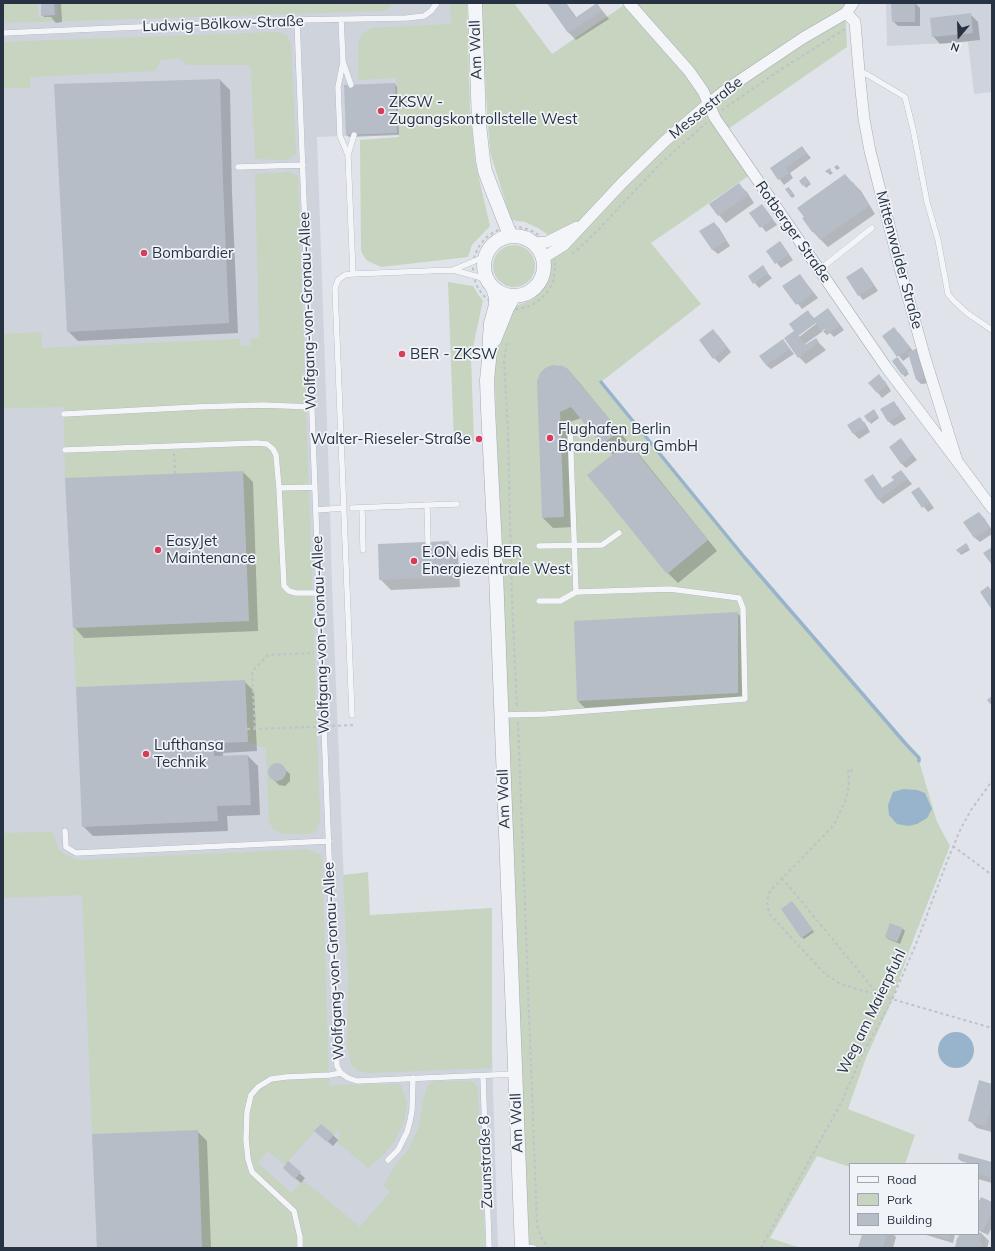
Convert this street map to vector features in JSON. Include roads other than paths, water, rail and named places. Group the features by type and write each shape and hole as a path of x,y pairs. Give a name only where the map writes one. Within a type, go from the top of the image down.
{"street":[{"name":"Am Wall","path":"475,3 480,139 485,171 493,192 503,233"},
{"name":"Rotberger Straße","path":"629,3 703,91 713,116 886,367 957,461"},
{"path":"846,13 853,3"},
{"name":"Messestraße","path":"548,255 564,245 643,162 708,104 727,89 803,38 846,13"},
{"name":"Mittenwalder Straße","path":"846,13 855,22 864,119 870,151 917,329 957,461 992,508"},
{"name":"Messestraße","path":"541,243 583,224"},
{"path":"503,233 527,238 541,243 540,250 548,255 544,266 543,275 539,282 530,291 525,294 514,296 506,295 499,292 490,284 484,272 483,265 479,260 491,244 503,233"},
{"name":"Am Wall","path":"490,284 496,297 509,309"},
{"name":"Am Wall","path":"514,296 509,309 491,323 487,380 495,547 515,1074 526,1248"}],"lane":[{"name":"Ludwig-Bölkow-Straße","path":"3,33 297,20 407,18 424,16 431,11 437,3"},
{"path":"341,19 343,62 338,88 340,136 348,155"},
{"name":"Wolfgang-von-Gronau-Allee","path":"297,20 337,1066 348,1078 357,1081 515,1074"},
{"path":"343,62 351,85"},
{"path":"859,71 905,97 913,129 927,202 938,240 948,294 967,313 992,330"},
{"path":"353,274 348,155 354,136"},
{"path":"238,167 303,165"},
{"path":"819,270 872,228"},
{"path":"352,715 335,288 338,280 345,275 453,270 479,260"},
{"path":"453,270 473,276 490,284"},
{"path":"64,414 263,405 312,407"},
{"path":"570,428 576,592"},
{"path":"65,450 257,443 267,444 273,449 276,455 280,488 284,586 289,591 296,593 318,593"},
{"path":"280,488 315,487"},
{"path":"352,508 457,504"},
{"path":"427,505 428,542"},
{"path":"316,510 344,508"},
{"path":"362,508 363,550"},
{"path":"539,546 602,545 619,533"},
{"path":"501,716 745,699 743,608 739,598 670,589 576,592 560,601 539,601"},
{"name":"Wolfgang-von-Gronau-Allee","path":"64,831 66,847 76,853 329,841"},
{"path":"300,1248 300,1237 294,1211 252,1172 248,1159 246,1139 247,1112 251,1095 258,1087 271,1079 330,1075 341,1072"},
{"name":"Zaunstraße 8","path":"483,1076 490,1248"},
{"path":"388,1160 398,1150 409,1127 412,1110 413,1078"}],"water":[{"path":"903,789 917,790 925,793 932,809 927,818 917,824 908,826 897,824 889,815 888,805 893,792"},
{"path":"960,1032 969,1037 973,1043 973,1057 969,1063 960,1068 952,1068 943,1063 939,1057 938,1046 943,1037 949,1033"}],"waterway":[{"path":"601,382 745,558 919,758 919,761"}],"place":[{"name":"ZKSW - Zugangskontrollstelle West","path":"381,111"},
{"name":"Bombardier","path":"144,253"},
{"name":"BER - ZKSW","path":"402,354"},
{"name":"Flughafen Berlin Brandenburg GmbH","path":"550,438"},
{"name":"Walter-Rieseler-Straße","path":"479,439"},
{"name":"EasyJet Maintenance","path":"158,550"},
{"name":"E.ON edis BER Energiezentrale West","path":"414,561"},
{"name":"Lufthansa Technik","path":"146,754"}]}
